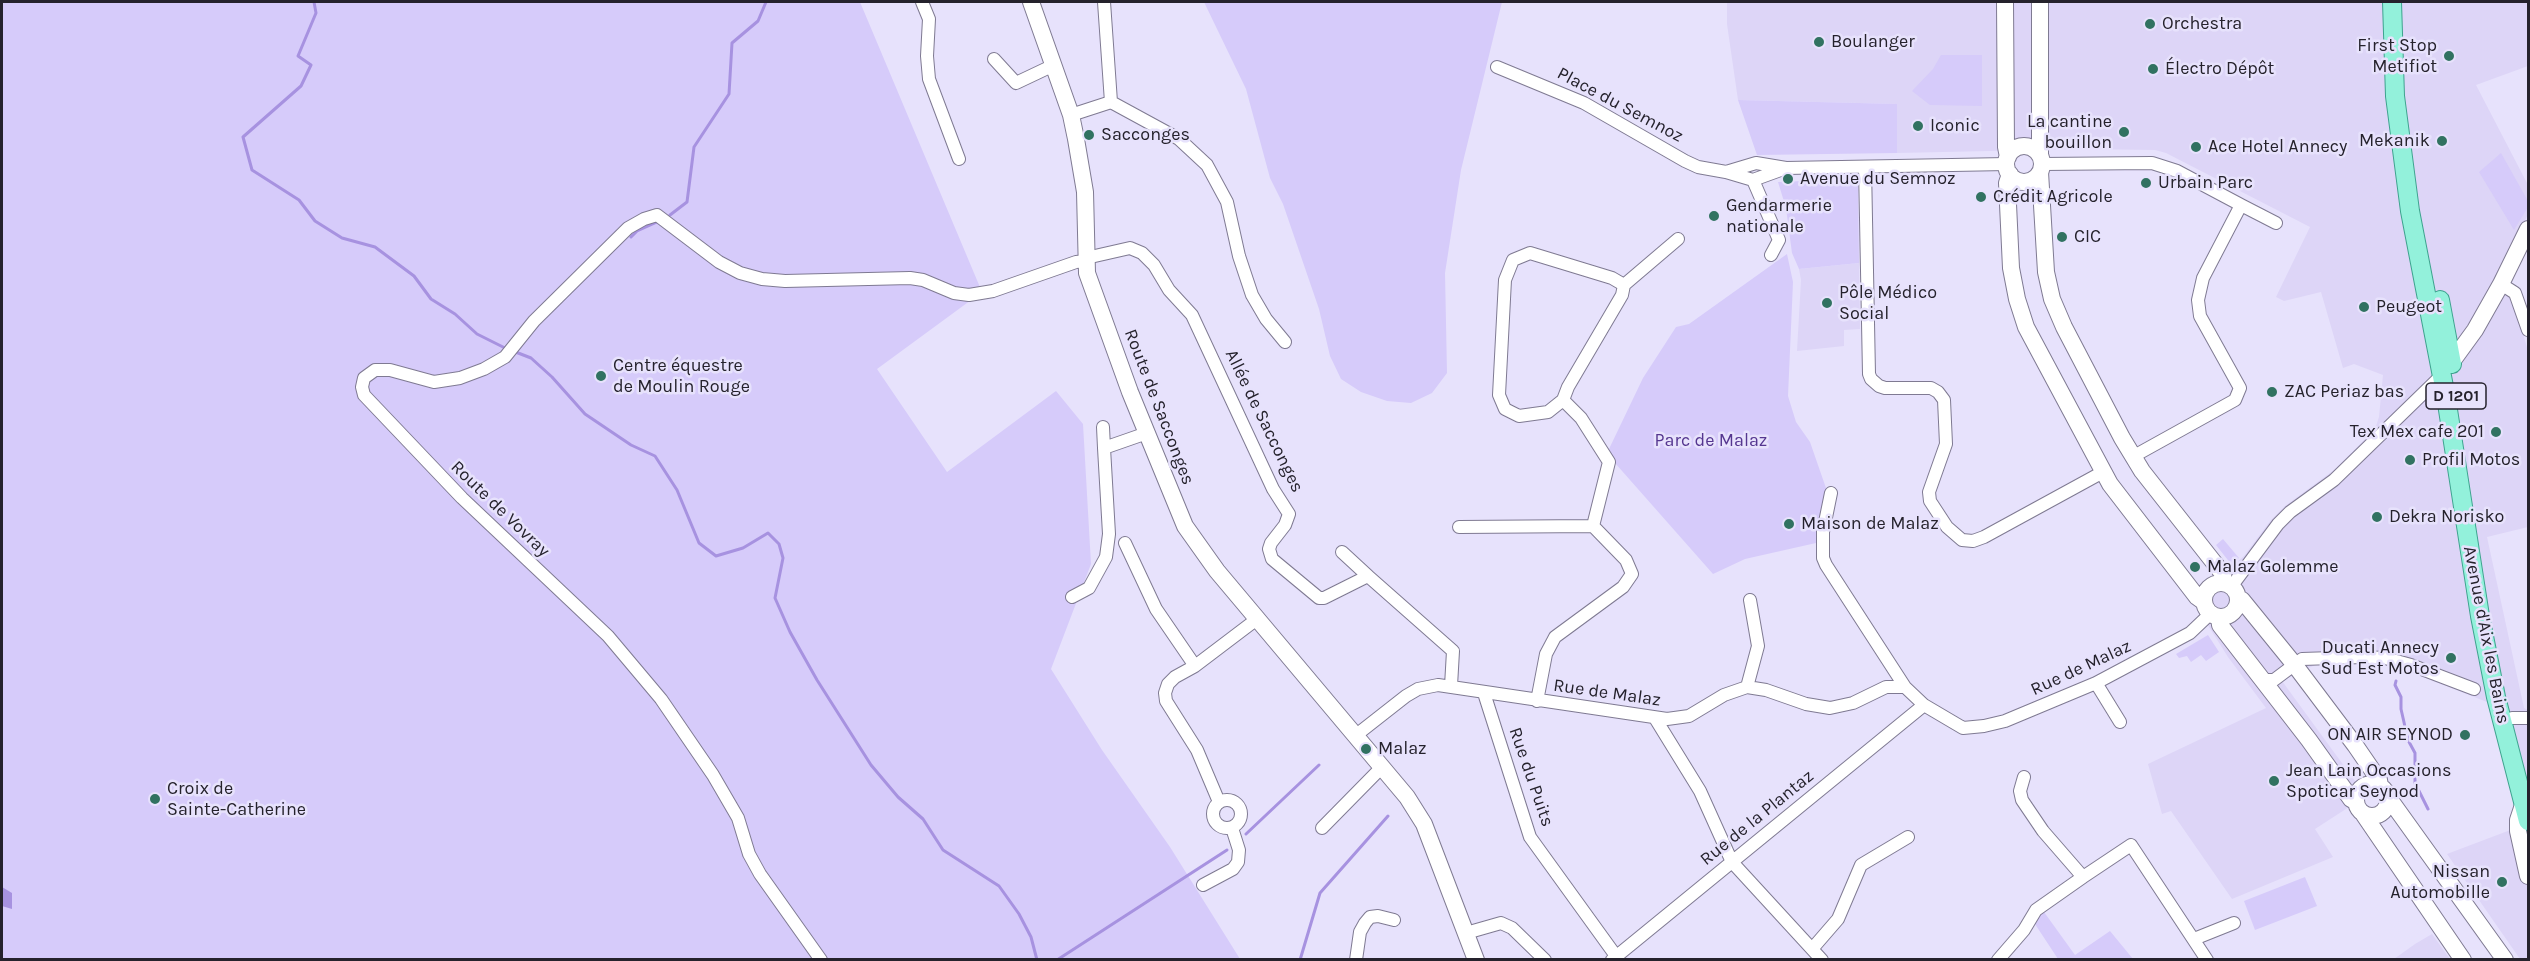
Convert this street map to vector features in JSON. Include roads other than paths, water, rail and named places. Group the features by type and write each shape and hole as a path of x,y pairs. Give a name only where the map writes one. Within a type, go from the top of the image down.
{"main road":[{"name":"Avenue d'Aix les Bains","path":"2392,2 2395,96 2410,211 2447,369 2490,612 2520,718 2529,821"},
{"name":"Avenue d'Aix les Bains","path":"2403,2 2403,58 2409,133 2420,209 2445,326 2446,397 2480,616 2496,697 2526,795"}],"street":[{"path":"922,2 929,19 927,56 929,79 959,159"},
{"name":"Route de Sacconges","path":"1031,2 1071,115 1085,192 1088,277 1185,526 1200,550 1407,797 1424,824 1476,960"},
{"path":"1104,2 1111,102"},
{"path":"2005,2 2006,147 2011,267 2026,327 2103,472 2127,507 2197,597 2211,611 2232,614 2235,609 2231,589 2278,524 2290,512 2334,480 2447,369 2475,330 2502,284 2529,229"},
{"path":"2040,2 2041,164 2046,272 2052,299 2064,327 2142,471 2223,574 2231,589 2294,664 2355,745 2379,780 2384,792 2386,809 2382,813 2370,817 2350,799 2220,625 2204,596 2211,586 2231,589"},
{"path":"994,59 1016,83 1054,65"},
{"name":"Place du Semnoz","path":"1497,67 1584,103 1698,167 1753,180"},
{"path":"1071,115 1111,102 1179,139 1207,165 1227,202 1239,256 1252,295 1266,319 1285,342"},
{"path":"2025,147 2034,149 2041,164 2034,179 2025,182 2014,179 2008,165 2015,149 2025,147"},
{"path":"1726,172 1756,163 1786,168 2008,165"},
{"path":"2041,164 2152,163 2177,171 2276,223"},
{"path":"1865,167 1869,374 1871,379 1885,388 1931,388 1938,392 1944,400 1946,444 1929,492 1930,501 1947,527 1962,540 1984,537 2103,472"},
{"path":"1771,255 1779,240 1753,180 1786,168"},
{"path":"2134,456 2235,400 2240,388 2200,316 2198,300 2204,278 2241,205"},
{"name":"Route de Vovray","path":"821,960 760,874 749,854 738,818 713,775 658,695 609,636 462,498 364,395 362,387 364,378 375,370 390,370 434,382 460,378 483,369 509,352 534,321 628,228 657,215 719,262 741,273 762,279 910,278 923,280 954,293 969,295 993,291 1086,260"},
{"path":"1624,285 1612,278 1530,253 1513,260 1505,280 1499,395 1505,409 1519,416 1548,412 1563,400 1568,387 1622,295 1624,285 1678,239"},
{"name":"Allée de Sacconges","path":"1086,260 1130,248 1142,253 1154,264 1169,290 1192,315 1273,489 1289,514 1285,525 1271,543 1269,549 1272,558 1319,598 1324,598 1368,576"},
{"path":"2502,284 2515,293 2529,330"},
{"path":"2445,326 2458,333 2475,330"},
{"path":"2414,401 2446,397"},
{"path":"1563,400 1581,418 1609,462 1593,525"},
{"path":"1072,597 1089,588 1106,556 1108,534 1103,427"},
{"path":"1104,448 1147,433"},
{"name":"Rue de Malaz","path":"1831,492 1823,532 1823,558 1905,687 1924,705 1963,728 1984,726 2028,712 2096,683 2181,639 2199,627 2211,611"},
{"path":"1458,527 1593,525 1626,560 1632,574 1623,587 1555,637 1546,654 1537,701"},
{"path":"1125,543 1156,609 1195,666"},
{"path":"1342,552 1453,651 1451,686"},
{"path":"1749,600 1758,646 1747,687 1766,690 1806,704 1830,708 1853,703 1886,687 1905,687"},
{"path":"1220,802 1197,750 1166,701 1165,693 1168,684 1175,677 1195,666 1257,619"},
{"path":"2263,680 2274,680 2302,659 2363,657 2385,658 2411,665 2474,689"},
{"path":"2096,683 2120,722"},
{"name":"Rue de Malaz","path":"1355,736 1389,708 1418,689 1438,685 1655,718 1676,719 1689,716 1724,695 1747,687"},
{"name":"Rue du Puits","path":"1484,693 1530,837 1614,958"},
{"name":"Rue de la Plantaz","path":"1614,958 1924,705"},
{"path":"1655,718 1700,791 1732,862 1822,960"},
{"path":"1322,828 1382,767"},
{"path":"2024,777 2020,791 2022,800 2043,831 2083,877"},
{"path":"2463,960 2366,820 2360,808 2358,793 2364,786 2375,784 2384,792 2505,960"},
{"path":"2526,795 2518,820 2518,831 2529,876"},
{"path":"1233,801 1239,805 1241,818 1232,828 1225,829 1214,821 1213,814 1220,802 1233,801"},
{"path":"1203,885 1233,869 1238,862 1239,850 1232,828"},
{"path":"1812,949 1838,919 1861,865 1908,837"},
{"path":"1998,960 2024,930 2036,910 2131,845 2208,960"},
{"path":"1356,960 1360,932 1365,923 1370,918 1378,916 1394,920"},
{"path":"1466,933 1501,922 1512,928 1545,960"},
{"path":"2194,939 2234,923"}],"waterway":[{"path":"314,2 316,13 298,56 311,65 301,86 243,137 252,170 299,200 315,221 342,238 375,247 414,276 431,299 455,314 477,334 507,349"},
{"path":"670,215 687,202 694,147 729,94 732,43 758,21 766,2"},
{"path":"631,237 637,231 657,222"},
{"path":"513,351 531,358 552,377 585,414 631,445 655,456 677,490 699,543 716,556 743,548 768,533 779,544 783,558 775,598 790,632 817,680 871,765 898,797 923,819 943,850 999,886 1019,914 1031,937 1037,960"},
{"path":"2396,681 2408,740 2415,753 2415,783 2428,809"},
{"path":"1246,834 1319,765"},
{"path":"1300,960 1320,893 1388,816"},
{"path":"1057,960 1227,850"}],"place":[{"name":"Orchestra","path":"2150,24"},
{"name":"Boulanger","path":"1819,42"},
{"name":"First Stop Metifiot","path":"2449,56"},
{"name":"Électro Dépôt","path":"2153,69"},
{"name":"Iconic","path":"1918,126"},
{"name":"La cantine bouillon","path":"2124,132"},
{"name":"Sacconges","path":"1089,135"},
{"name":"Mekanik","path":"2442,141"},
{"name":"Ace Hotel Annecy","path":"2196,147"},
{"name":"Avenue du Semnoz","path":"1788,179"},
{"name":"Urbain Parc","path":"2146,183"},
{"name":"Crédit Agricole","path":"1981,197"},
{"name":"Gendarmerie nationale","path":"1714,216"},
{"name":"CIC","path":"2062,237"},
{"name":"Pôle Médico Social","path":"1827,303"},
{"name":"Peugeot","path":"2364,307"},
{"name":"Centre équestre de Moulin Rouge","path":"601,376"},
{"name":"ZAC Periaz bas","path":"2272,392"},
{"name":"Tex Mex cafe 201","path":"2496,432"},
{"name":"Profil Motos","path":"2410,460"},
{"name":"Dekra Norisko","path":"2377,517"},
{"name":"Maison de Malaz","path":"1789,524"},
{"name":"Malaz Golemme","path":"2195,567"},
{"name":"Ducati Annecy Sud Est Motos","path":"2451,658"},
{"name":"ON AIR SEYNOD","path":"2465,735"},
{"name":"Malaz","path":"1366,749"},
{"name":"Jean Lain Occasions Spoticar Seynod","path":"2274,781"},
{"name":"Croix de Sainte-Catherine","path":"155,799"},
{"name":"Nissan Automobille","path":"2502,882"}],"park label":[{"name":"Parc de Malaz","path":"1711,441"}]}
